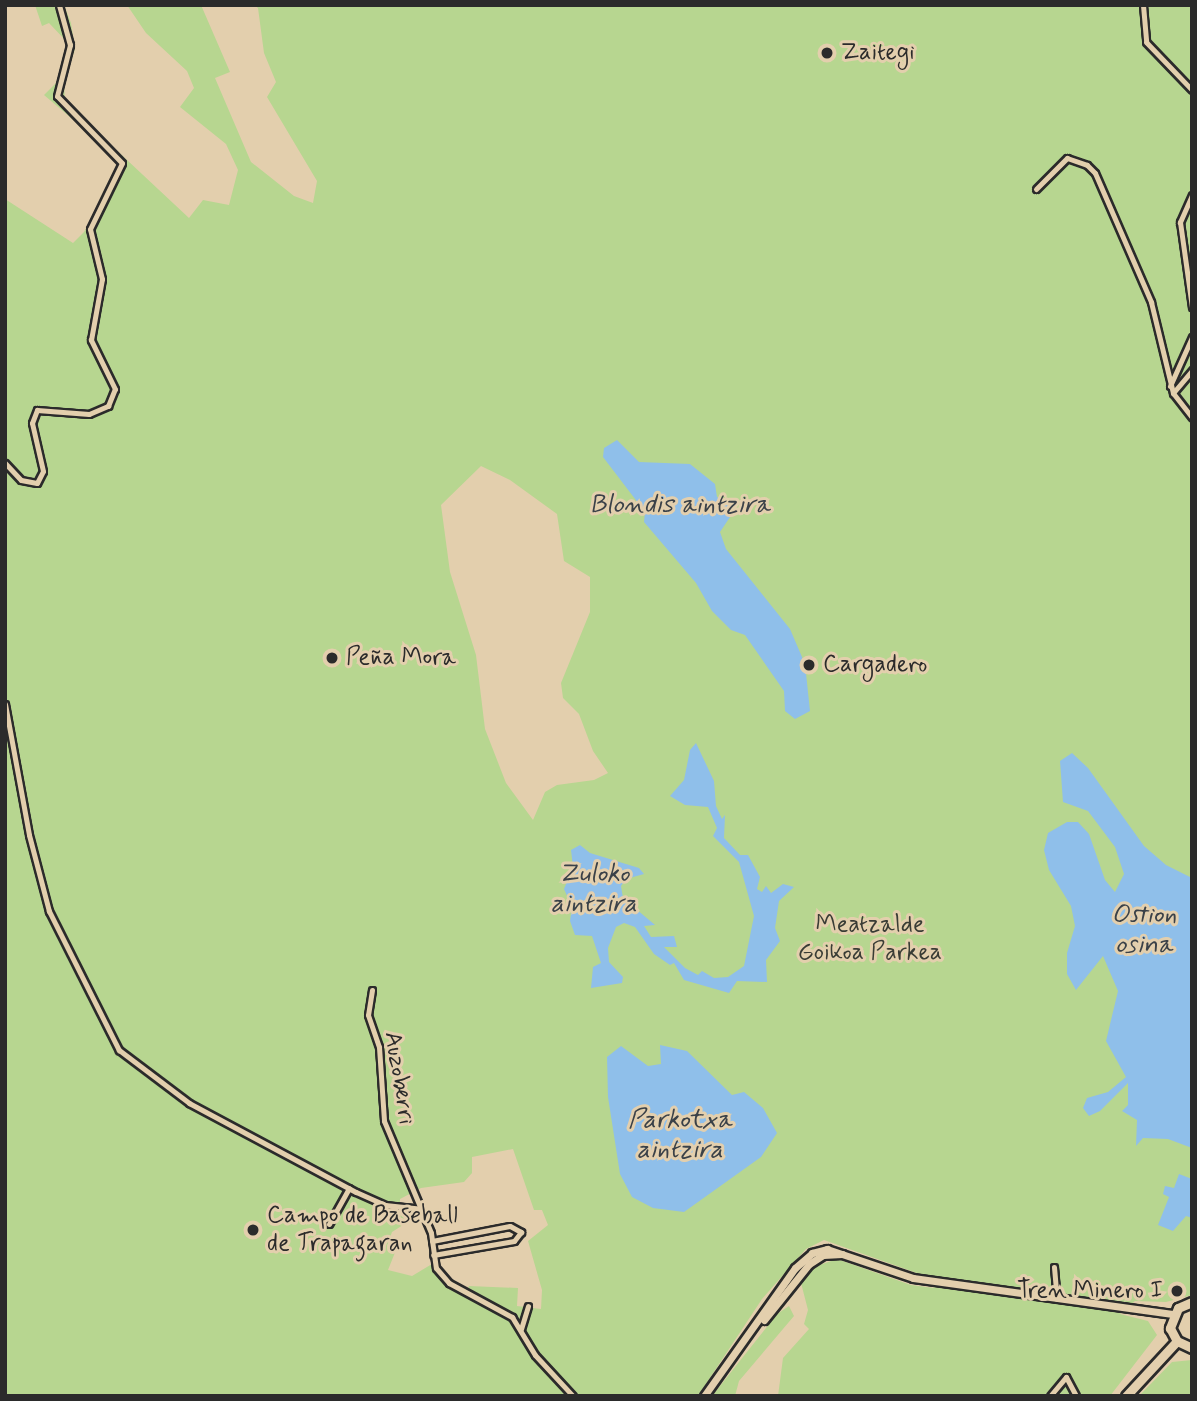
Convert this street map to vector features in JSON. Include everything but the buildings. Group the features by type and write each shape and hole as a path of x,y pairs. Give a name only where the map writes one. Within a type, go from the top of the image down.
{"main road":[{"path":"1192,1301 1173,1314 1170,1328 1177,1341 1192,1348"},
{"path":"1126,1396 1177,1341"}],"street":[{"path":"5,463 21,480 37,483 43,471 32,423 37,410 89,414 108,406 115,389 91,340 102,279 90,229 122,163 57,96 70,45 59,5"},
{"path":"1143,5 1146,42 1192,90"},
{"path":"1036,189 1067,159 1087,165 1095,173 1151,302 1172,393 1192,417"},
{"path":"1192,195 1180,222 1192,307"},
{"path":"1170,386 1192,337"},
{"path":"1172,393 1192,370"},
{"path":"5,704 29,835 49,911 112,1041 127,1058 189,1103 385,1205 421,1209"},
{"name":"Auzoberri","path":"372,990 368,1015 379,1047 381,1109 421,1209 432,1241 433,1255 449,1283 506,1313 521,1329 535,1355 573,1396"},
{"path":"329,1224 349,1188"},
{"path":"432,1241 510,1226 520,1232 514,1241 433,1255"},
{"path":"704,1396 804,1259 831,1248 913,1278 1057,1299 1140,1306 1173,1314"},
{"path":"1054,1267 1057,1299"},
{"path":"521,1329 528,1306"},
{"path":"1050,1396 1066,1377 1076,1396"}],"green space":[{"name":"Meatzalde Goikoa Parkea","path":"35,5 64,5 71,23 75,49 64,83 65,102 189,218 203,200 229,205 238,170 226,144 180,107 194,88 187,71 146,33 127,5 201,5 230,72 215,78 251,162 294,196 313,203 317,181 267,97 276,82 264,53 258,8 254,5 1192,5 1192,1295 1166,1302 1135,1301 1120,1314 1148,1321 1157,1335 1110,1396 778,1396 783,1358 809,1329 804,1324 808,1310 801,1283 811,1268 837,1259 911,1285 934,1288 925,1276 824,1240 806,1249 762,1299 698,1396 5,1396 5,199 73,243 84,232 119,165 115,155 44,95 56,83 67,56 67,42 49,23 42,26","holes":["481,466 510,480 557,514 564,561 590,577 590,612 561,683 563,698 579,714 593,751 608,773 594,780 557,785 545,792 533,820 506,783 485,729 476,655 450,572 441,505","513,1149 534,1210 542,1210 548,1225 528,1241 542,1290 541,1309 517,1306 518,1288 469,1286 465,1296 443,1282 432,1264 412,1276 388,1270 396,1250 387,1246 392,1232 417,1216 400,1211 400,1199 421,1188 464,1182 472,1173 472,1157"]},
{"path":"789,1306 794,1316 739,1381 735,1396 712,1396 777,1314"},
{"path":"1192,1360 1192,1396 1139,1396 1172,1362"}],"water":[{"name":"Blondis aintzira","path":"617,440 639,462 690,464 715,484 717,497 729,504 732,514 720,532 726,549 790,629 805,664 810,711 795,719 785,711 784,691 745,635 731,630 712,611 696,583 644,522 645,512 603,457 604,448"},
{"name":"Zuloko aintzira","path":"696,743 714,781 716,806 722,819 725,815 724,838 740,855 748,855 760,877 757,889 762,892 766,886 771,893 783,884 794,887 779,901 775,928 780,941 766,960 767,982 737,981 729,993 684,980 674,963 670,965 654,954 635,927 624,923 616,927 608,948 609,962 623,977 622,983 591,988 593,967 601,963 592,936 575,935 570,921 572,907 564,889 573,867 571,850 580,845 590,853 639,868 644,874 626,879 621,886 623,898 655,925 644,926 651,937 674,936 677,947 664,947 685,968 698,975 702,971 714,978 728,977 744,966 754,916 739,862 713,836 717,828 708,807 685,805 670,796 684,780 690,750"},
{"name":"Ostion osina","path":"1072,753 1088,768 1144,846 1166,865 1192,878 1192,1148 1168,1139 1143,1138 1136,1146 1137,1120 1122,1111 1128,1105 1128,1083 1100,1111 1089,1116 1083,1108 1087,1098 1108,1092 1126,1077 1106,1041 1118,991 1103,956 1076,990 1067,974 1067,953 1075,926 1071,906 1049,870 1044,850 1048,833 1067,822 1078,822 1089,834 1105,880 1115,892 1124,874 1115,847 1088,811 1063,802 1060,761"},
{"name":"Parkotxa aintzira","path":"660,1045 687,1051 732,1095 744,1092 763,1108 777,1133 761,1157 684,1212 653,1208 632,1197 620,1174 608,1097 607,1057 621,1046 648,1066 661,1064"},
{"path":"1179,1174 1192,1179 1192,1218 1186,1216 1173,1231 1158,1225 1169,1197 1163,1194 1165,1186 1174,1188"}],"place":[{"name":"Zaitegi","path":"827,53"},
{"name":"Peña Mora","path":"332,658"},
{"name":"Cargadero","path":"809,665"},
{"name":"Campo de Baseball de Trapagaran","path":"253,1230"},
{"name":"Tren Minero I","path":"1177,1291"}]}
